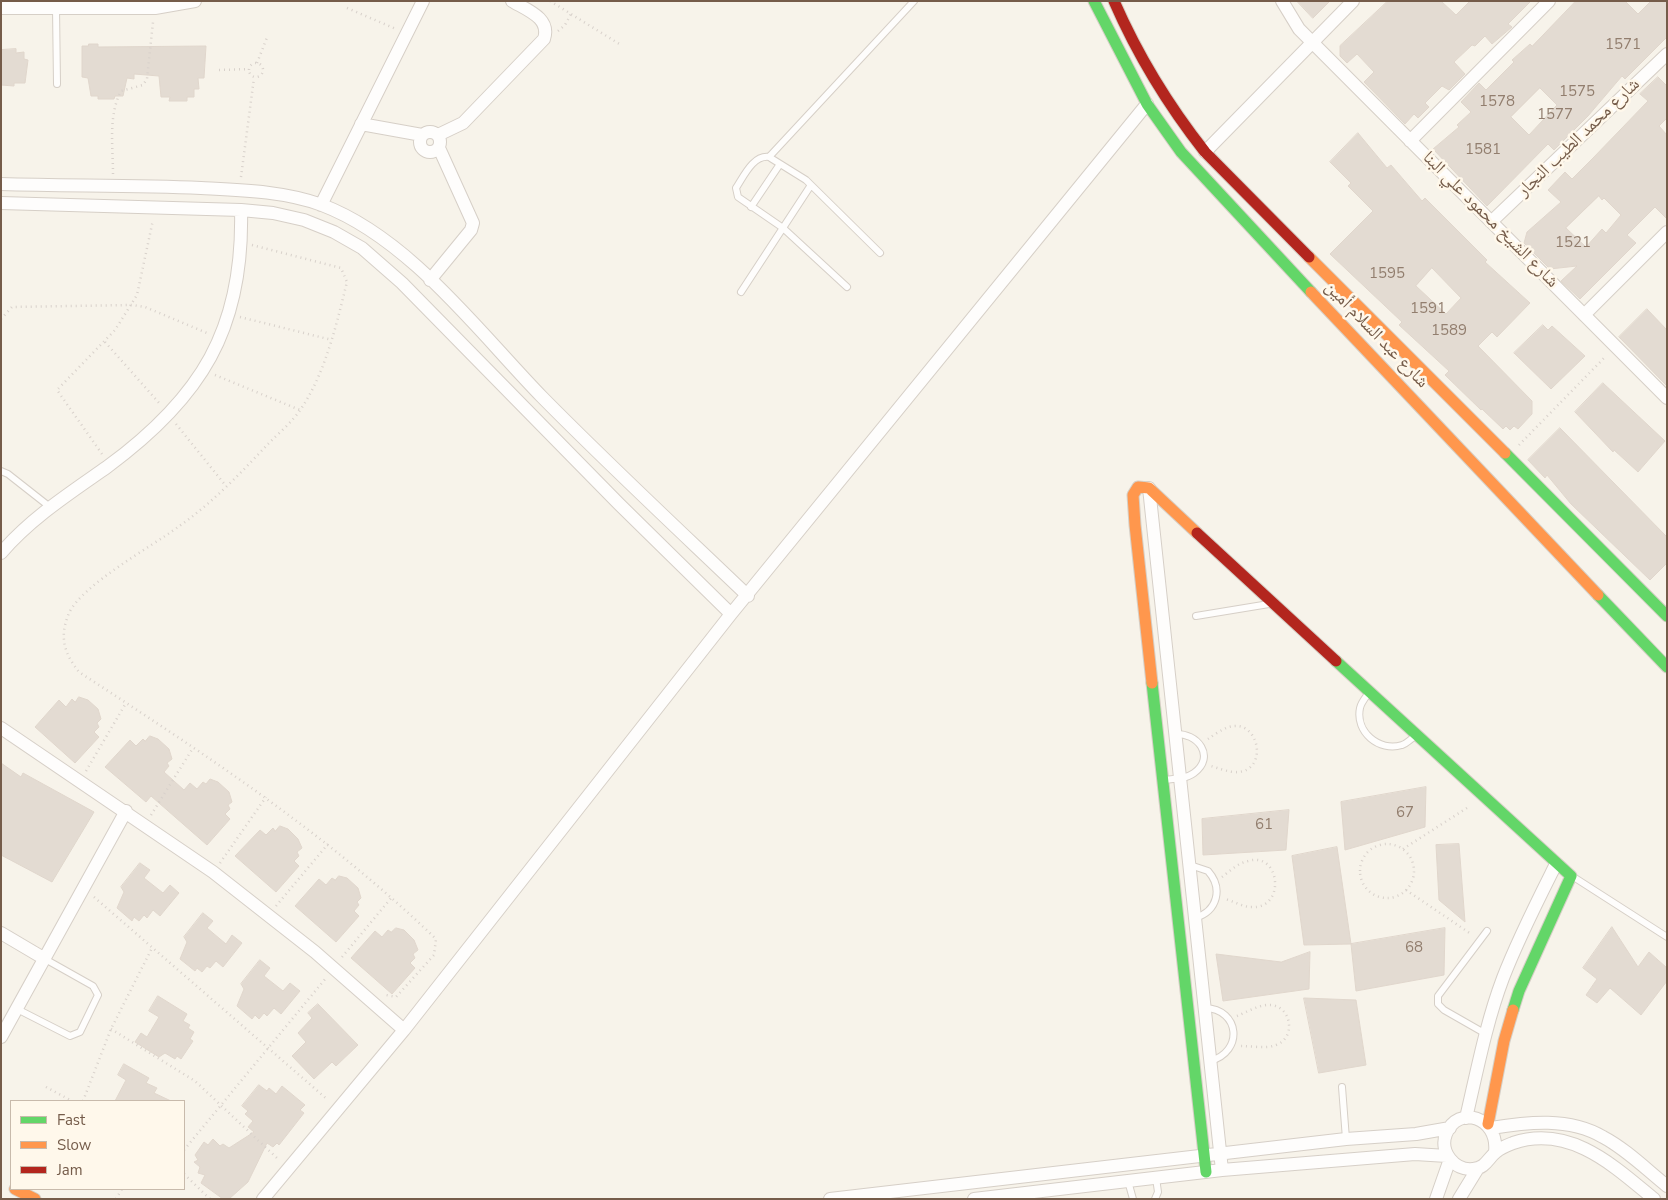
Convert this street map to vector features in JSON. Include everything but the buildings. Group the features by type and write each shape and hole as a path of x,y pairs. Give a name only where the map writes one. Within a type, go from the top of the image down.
{"street":[{"path":"1,8 56,8 124,4 154,8 195,1"},
{"path":"321,205 422,1"},
{"path":"422,136 420,144 424,151 432,153 438,141 463,123 544,39 545,29 541,19 512,1"},
{"name":"شارع عبد السلام أمين","path":"1094,1 1147,104 1181,152 1226,203 1667,667"},
{"name":"شارع عبد السلام أمين","path":"1114,1 1134,44 1164,98 1205,152 1667,616"},
{"name":"شارع الشيخ محمود علي البنا","path":"1282,1 1299,29 1667,398"},
{"path":"1205,152 1352,1"},
{"path":"1410,141 1549,1"},
{"name":"شارع محمد الطيب النجار","path":"1491,222 1667,54"},
{"path":"263,1199 404,1030 731,614 748,596 1147,104"},
{"path":"361,124 422,136 430,132 438,141 473,223 471,230 430,280"},
{"path":"1,184 239,191 296,198 321,205 356,220 380,234 404,255 556,411 748,596"},
{"path":"1,203 241,210 273,213 304,220 334,232 362,248 390,272 619,504 731,614"},
{"path":"3,548 50,507 109,465 168,414 187,395 204,371 220,339 239,276 242,243 241,210"},
{"path":"1584,315 1667,232"},
{"path":"390,272 404,255"},
{"path":"1206,1172 1162,780 1134,495 1138,487 1149,488 1571,876 1519,991 1504,1041 1489,1126"},
{"path":"1149,488 1222,1170"},
{"path":"1,728 126,811 337,963 404,1030"},
{"path":"1,1037 126,811"},
{"path":"1466,1118 1486,1034 1502,980 1518,942 1556,864"},
{"path":"1,933 45,959"},
{"path":"974,1199 1033,1196 1128,1181 1222,1170 1415,1154 1449,1157 1463,1169 1478,1168 1489,1162 1495,1152 1495,1135 1482,1120 1466,1118 1457,1121 1450,1128 1445,1141 1449,1157 1436,1199"},
{"path":"1489,1126 1564,1123 1584,1128 1604,1137 1667,1186"},
{"path":"830,1199 1220,1153 1416,1134 1450,1128"},
{"path":"1495,1152 1512,1143 1531,1138 1569,1141 1587,1148 1654,1199"},
{"path":"1459,1199 1478,1168"},
{"path":"17,1190 35,1199"}],"lane":[{"path":"769,157 914,1"},
{"path":"56,8 57,84"},
{"path":"847,288 783,228 738,197 736,188 755,160 762,156 769,157 811,185 880,253"},
{"path":"751,206 780,164"},
{"path":"741,292 811,185"},
{"path":"1,472 8,474 50,507"},
{"path":"1196,616 1275,603"},
{"path":"1369,691 1360,707 1360,725 1370,739 1386,747 1403,745 1417,735"},
{"path":"1158,735 1189,734 1200,743 1203,756 1202,764 1193,774 1162,780"},
{"path":"1190,865 1208,871 1216,882 1217,896 1212,908 1195,918"},
{"path":"1571,876 1667,937"},
{"path":"1486,1034 1444,1010 1438,1004 1438,996 1487,931"},
{"path":"17,1009 70,1036 80,1032 98,994 97,991 93,986 45,959"},
{"path":"1205,1008 1218,1010 1229,1019 1234,1032 1232,1045 1223,1056 1210,1061"},
{"path":"1342,1087 1346,1140"},
{"path":"1155,1199 1158,1192 1156,1178"},
{"path":"1128,1181 1133,1199"}],"path":[{"path":"550,1 621,45"},
{"path":"114,186 113,116 115,102 121,91 143,85 147,80 154,8"},
{"path":"348,8 406,33"},
{"path":"258,63 268,35"},
{"path":"254,78 249,74 249,69 251,65 258,63"},
{"path":"254,78 261,76 263,70 258,63"},
{"path":"219,70 249,69"},
{"path":"239,191 254,78"},
{"path":"109,465 57,390 115,330 133,305 137,295 156,207"},
{"path":"242,243 341,268 347,282 332,340 318,377 300,410 226,486 180,526 83,595 70,612 64,628 66,655 78,672 194,747 266,797 328,844 392,897 436,939 437,947 434,955 396,997 382,995"},
{"path":"1,319 12,307 133,305 145,307 220,339"},
{"path":"229,314 332,340"},
{"path":"1508,456 1615,347"},
{"path":"204,371 300,410"},
{"path":"80,781 126,703"},
{"path":"1200,743 1229,727 1240,727 1250,732 1256,740 1258,751 1255,761 1247,769 1237,772 1202,764"},
{"path":"145,825 194,747"},
{"path":"213,872 266,797"},
{"path":"1403,849 1484,798"},
{"path":"268,915 328,844"},
{"path":"1381,844 1403,849 1410,858 1414,869 1412,881 1406,890 1397,897 1375,896 1366,889 1361,879 1360,868 1363,857 1371,849 1381,844"},
{"path":"1216,882 1239,864 1250,860 1261,861 1270,868 1276,877 1276,889 1271,899 1262,906 1251,908 1217,896"},
{"path":"84,887 337,1108"},
{"path":"1406,890 1481,940"},
{"path":"185,1149 392,897"},
{"path":"83,1100 111,1029 152,948"},
{"path":"337,963 348,964"},
{"path":"1229,1019 1270,1005 1279,1008 1286,1014 1289,1022 1289,1031 1285,1039 1278,1045 1269,1047 1232,1045"},
{"path":"111,1029 196,1081 220,1106 289,1169"},
{"path":"46,1087 70,1100"},
{"path":"185,1175 210,1199"}],"traffic: fast":[{"path":"1094,1 1147,104 1181,152 1311,292"},
{"path":"1505,453 1667,616"},
{"path":"1598,595 1667,667"},
{"path":"1336,661 1571,876 1519,991 1513,1010"},
{"path":"1152,683 1206,1172"}],"traffic: slow":[{"path":"1309,257 1505,453"},
{"path":"1311,292 1598,595"},
{"path":"1152,683 1135,525 1133,495 1138,487 1149,488 1197,533"},
{"path":"1488,1124 1504,1041 1513,1010"},
{"path":"17,1190 35,1199"}],"traffic: jam":[{"path":"1114,1 1144,61 1166,98 1191,134 1205,152 1309,257"},
{"path":"1197,533 1336,661"}]}
